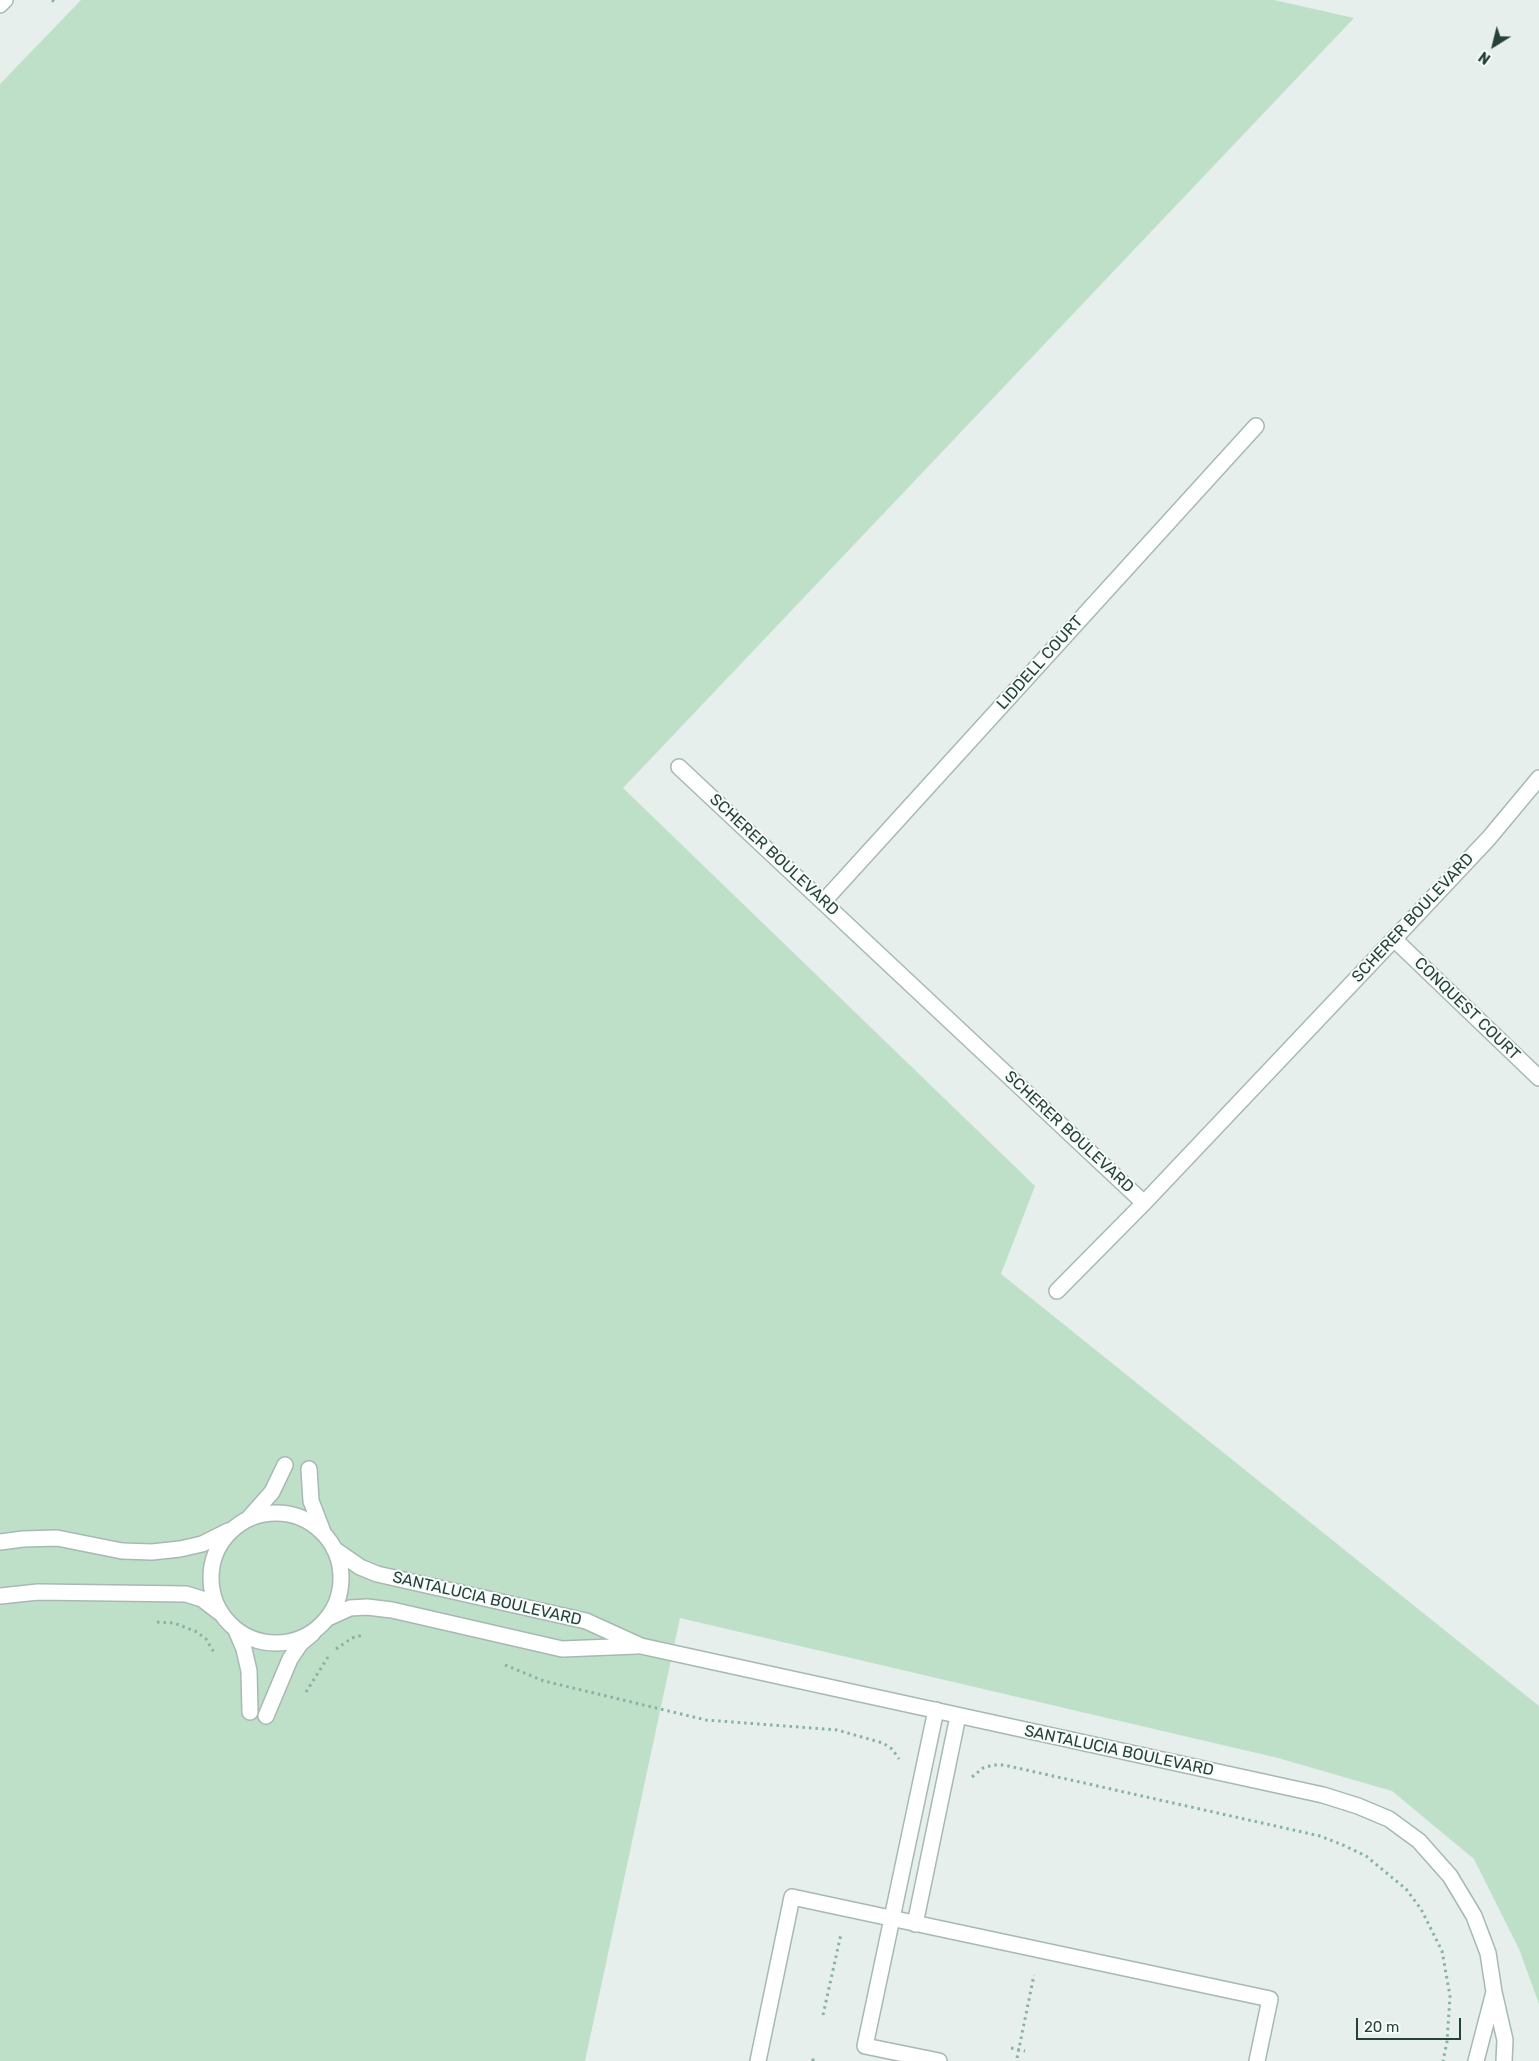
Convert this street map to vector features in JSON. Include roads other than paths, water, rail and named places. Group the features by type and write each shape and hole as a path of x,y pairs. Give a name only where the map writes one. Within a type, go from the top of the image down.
{"street":[{"path":"0,5 5,0"},
{"name":"LIDDELL COURT","path":"824,901 1256,426"},
{"name":"SCHERER BOULEVARD","path":"679,767 1144,1203 1489,838 1539,778"},
{"name":"CONQUEST COURT","path":"1394,939 1539,1078"},
{"path":"1057,1291 1144,1203"},
{"path":"249,1518 272,1492 285,1465"},
{"path":"309,1468 311,1501 323,1532"},
{"name":"SANTALUCIA BOULEVARD","path":"0,1542 57,1538 122,1550 152,1552 202,1544 249,1518 268,1513 288,1514 307,1521 323,1532 334,1548 341,1566 341,1584 337,1603 328,1618 313,1633 294,1641 274,1643 254,1639 236,1630 222,1614 202,1599 186,1594 38,1592 0,1596"},
{"name":"SANTALUCIA BOULEVARD","path":"222,1614 214,1598 210,1579 213,1560 220,1543 232,1529"},
{"name":"SANTALUCIA BOULEVARD","path":"334,1548 360,1567 377,1574 586,1621 641,1646 1323,1795 1390,1819 1419,1842 1450,1876 1474,1916 1488,1953 1494,1992 1505,2040 1504,2061"},
{"name":"SANTALUCIA BOULEVARD","path":"328,1618 350,1608 392,1610 562,1649 641,1646"},
{"path":"236,1630 244,1649 249,1671 250,1712"},
{"path":"266,1716 290,1658 300,1644 313,1633"},
{"path":"936,1710 865,2046 939,2061"},
{"path":"915,1924 958,1716"},
{"path":"758,2061 792,1897 1270,1999 1257,2061"},
{"name":"SANTALUCIA BOULEVARD","path":"1476,2061 1494,1992"}]}
